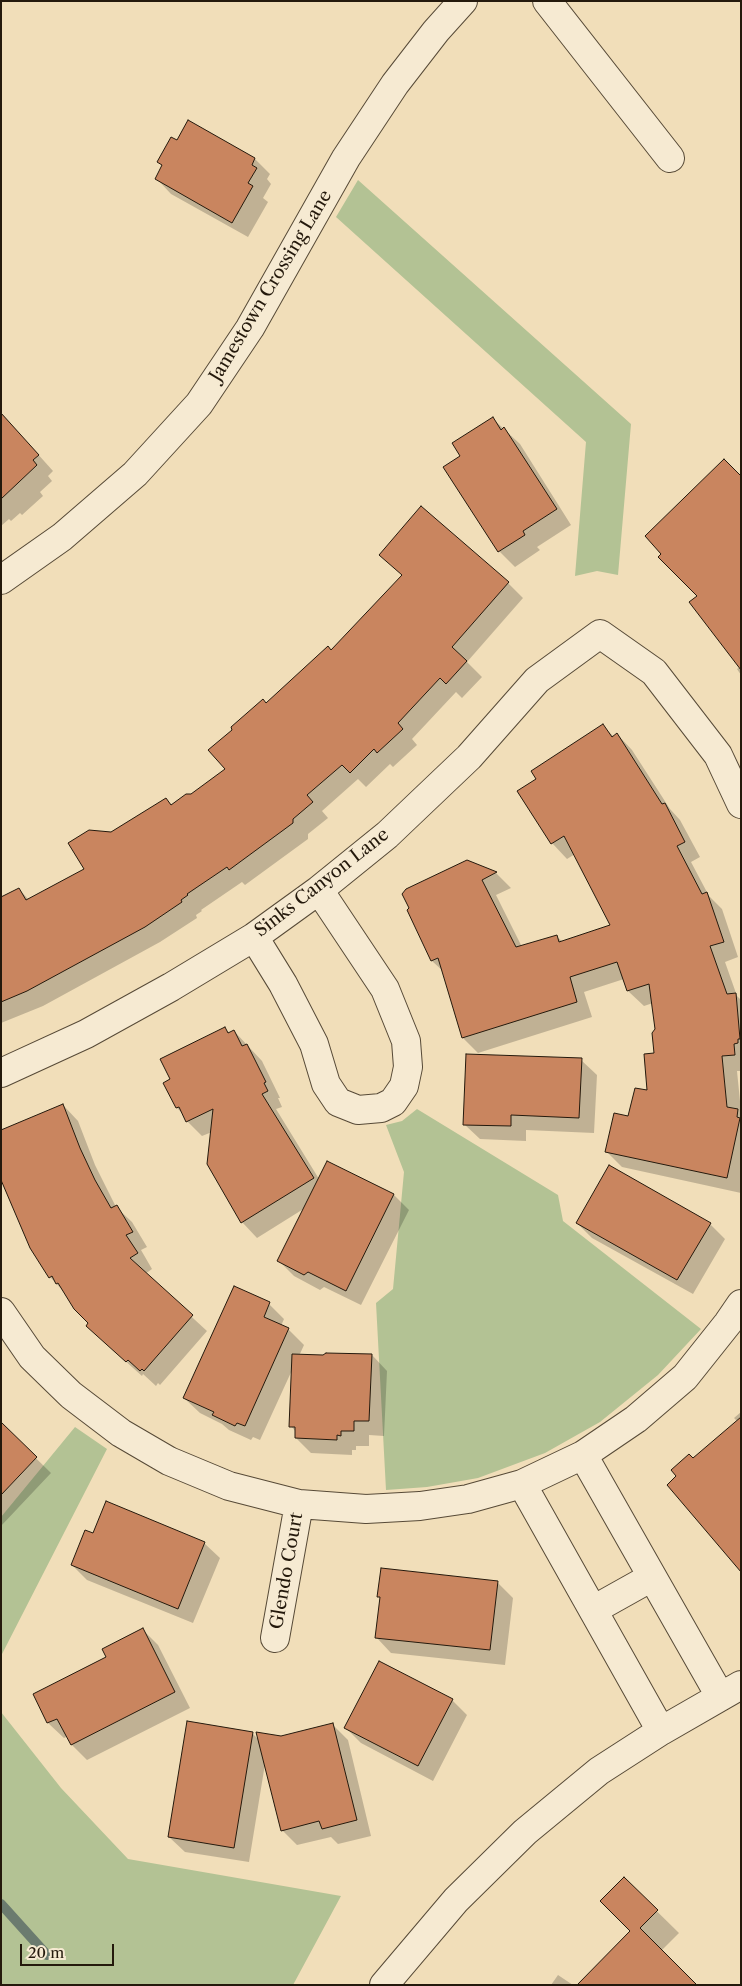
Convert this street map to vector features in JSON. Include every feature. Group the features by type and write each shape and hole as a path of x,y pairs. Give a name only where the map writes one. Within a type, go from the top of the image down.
{"street":[{"name":"Jamestown Crossing Lane","path":"1,580 62,536 135,474 199,404 250,328 346,158 395,84 436,31 463,1"},
{"path":"547,1 670,158"},
{"name":"Sinks Canyon Lane","path":"1,1073 86,1034 170,987 254,937 319,890 387,835 469,757 537,680 600,634 654,672 718,755 741,804"},
{"path":"254,937 283,984 314,1044 326,1084 338,1102 358,1110 381,1108 393,1102 404,1086 408,1067 406,1041 385,988 319,890"},
{"path":"1,1312 32,1356 71,1395 122,1433 169,1461 229,1486 299,1504 366,1510 420,1506 468,1499 522,1484 583,1455 636,1419 685,1377 741,1304"},
{"path":"384,1985 456,1900 525,1832 599,1771 661,1731 730,1691 652,1578 583,1455"},
{"path":"522,1484 661,1731"},
{"name":"Glendo Court","path":"275,1638 299,1504"},
{"path":"593,1610 652,1578"}],"green space":[{"path":"358,180 631,424 618,575 597,571 575,576 586,442 336,217"},
{"path":"417,1109 558,1195 563,1221 701,1329 658,1375 600,1422 545,1453 478,1478 427,1487 386,1490 376,1303 393,1289 404,1172 386,1125 402,1121"},
{"path":"75,1427 107,1449 1,1656 1,1517"},
{"path":"1,1712 61,1788 128,1859 341,1896 293,1985 1,1985"}],"building":[{"path":"188,120 255,158 252,165 257,168 248,183 253,186 232,223 155,179 162,165 157,162 171,137 177,140"},
{"path":"1,413 39,455 33,460 37,465 1,499"},
{"path":"493,417 501,430 504,427 557,509 523,531 525,535 498,552 443,467 460,456 452,443"},
{"path":"724,459 741,476 741,670 689,602 697,596 658,557 661,554 645,536"},
{"path":"421,506 509,582 452,647 467,661 446,684 440,678 398,723 403,729 377,753 374,749 350,773 342,765 307,795 313,802 293,819 293,823 229,870 227,867 187,894 181,900 182,902 145,927 27,991 1,1002 1,897 19,888 26,900 84,869 68,843 89,830 111,832 166,798 171,805 186,794 191,794 225,769 208,750 232,730 231,727 263,699 266,703 328,646 331,650 402,575 379,555"},
{"path":"603,724 612,737 617,733 662,804 665,803 685,842 677,846 702,894 707,892 724,942 710,946 727,994 736,993 740,1039 738,1039 738,1043 734,1044 735,1055 722,1056 727,1107 738,1109 737,1117 740,1118 727,1178 605,1152 614,1113 628,1116 635,1088 647,1090 644,1054 654,1053 652,1033 655,1029 649,984 627,991 617,962 570,977 577,1002 462,1038 438,958 431,961 407,910 409,908 402,894 406,889 467,860 497,872 482,880 516,947 557,935 559,942 610,925 564,836 551,844 517,791 536,779 531,771"},
{"path":"225,1027 228,1033 234,1030 242,1046 247,1044 266,1082 264,1083 268,1091 262,1094 314,1178 241,1223 207,1164 213,1109 186,1122 179,1107 176,1108 163,1083 170,1079 160,1059"},
{"path":"466,1054 582,1058 579,1118 511,1115 511,1126 463,1125"},
{"path":"63,1104 95,1180 111,1208 117,1205 133,1232 126,1235 138,1253 130,1258 193,1315 144,1371 142,1369 140,1371 128,1360 126,1362 86,1326 88,1323 74,1309 58,1283 56,1284 52,1276 49,1278 30,1248 1,1180 1,1130"},
{"path":"327,1161 394,1194 346,1291 308,1272 304,1275 277,1261"},
{"path":"609,1165 711,1223 677,1280 576,1223"},
{"path":"234,1286 270,1302 264,1317 289,1328 245,1426 237,1423 235,1426 212,1415 214,1412 183,1398"},
{"path":"326,1353 372,1354 369,1421 354,1421 354,1431 341,1431 341,1436 337,1435 337,1440 295,1438 295,1427 289,1427 292,1354 323,1355"},
{"path":"741,1417 741,1572 667,1485 676,1476 671,1470 689,1454 693,1458"},
{"path":"1,1422 37,1457 1,1495"},
{"path":"106,1501 205,1542 178,1609 71,1565 85,1530 93,1533"},
{"path":"381,1568 498,1581 490,1650 375,1638 380,1597 377,1597"},
{"path":"143,1628 175,1692 71,1745 57,1719 47,1723 33,1694 106,1657 102,1649"},
{"path":"379,1661 453,1699 418,1766 344,1728"},
{"path":"187,1721 253,1732 234,1848 168,1837"},
{"path":"333,1723 357,1820 322,1829 319,1821 281,1831 256,1732 281,1736"},
{"path":"624,1877 658,1910 640,1928 697,1985 577,1985 630,1931 600,1901"}],"waterway":[{"path":"1,1904 47,1955"}]}
